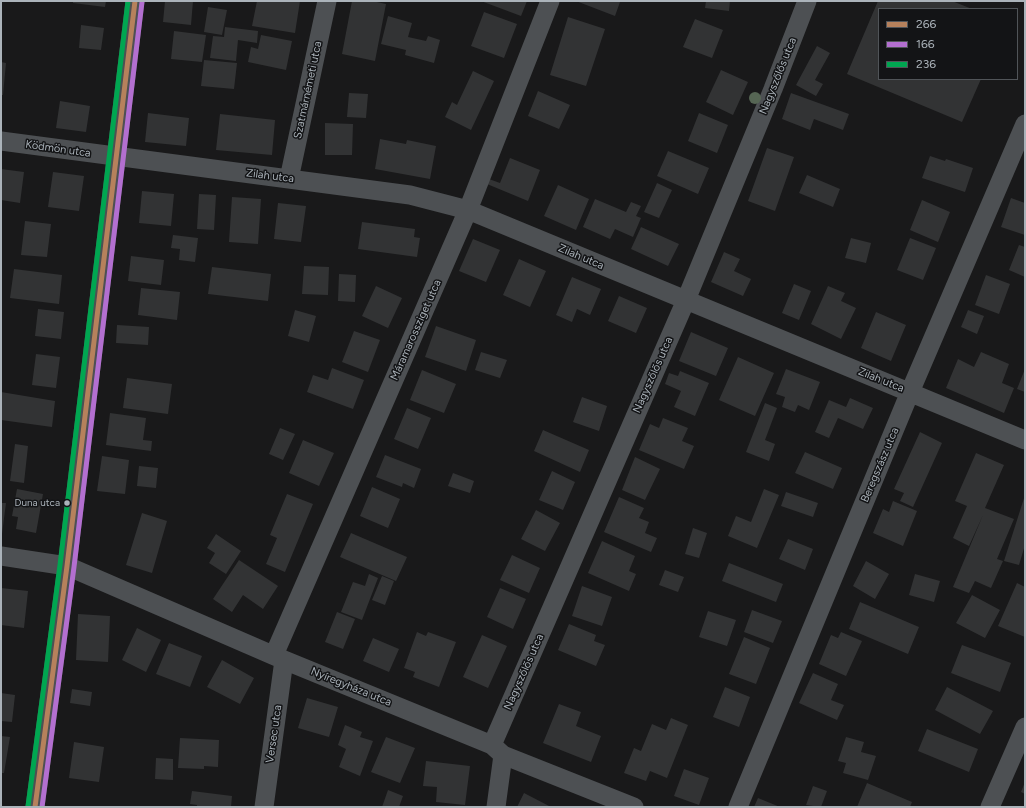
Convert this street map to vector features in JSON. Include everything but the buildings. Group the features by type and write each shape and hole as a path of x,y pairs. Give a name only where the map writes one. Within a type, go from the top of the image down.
{"street":[{"path":"35,807 67,566 135,1"},
{"name":"Szatmárnémeti utca","path":"290,179 327,1"},
{"name":"Máramarossziget utca","path":"279,658 468,210 550,1"},
{"name":"Nagyszőlős utca","path":"496,807 497,750 774,89 807,1"},
{"name":"Beregszász utca","path":"738,807 910,392 1025,124"},
{"name":"Ködmön utca","path":"1,141 115,158"},
{"name":"Zilah utca","path":"115,158 410,195 468,210 1025,440"},
{"path":"1,556 67,566"},
{"name":"Nyíregyháza utca","path":"67,566 279,658 634,807"},
{"name":"Versec utca","path":"264,807 279,658"},
{"path":"990,807 1025,727"}],"transit line":[{"name":"236","path":"28,806 60,565 128,1"},
{"name":"266","path":"35,807 67,566 135,1"},
{"name":"166","path":"42,807 74,567 142,2"}],"place":[{"name":"Duna utca","path":"67,503"}]}
